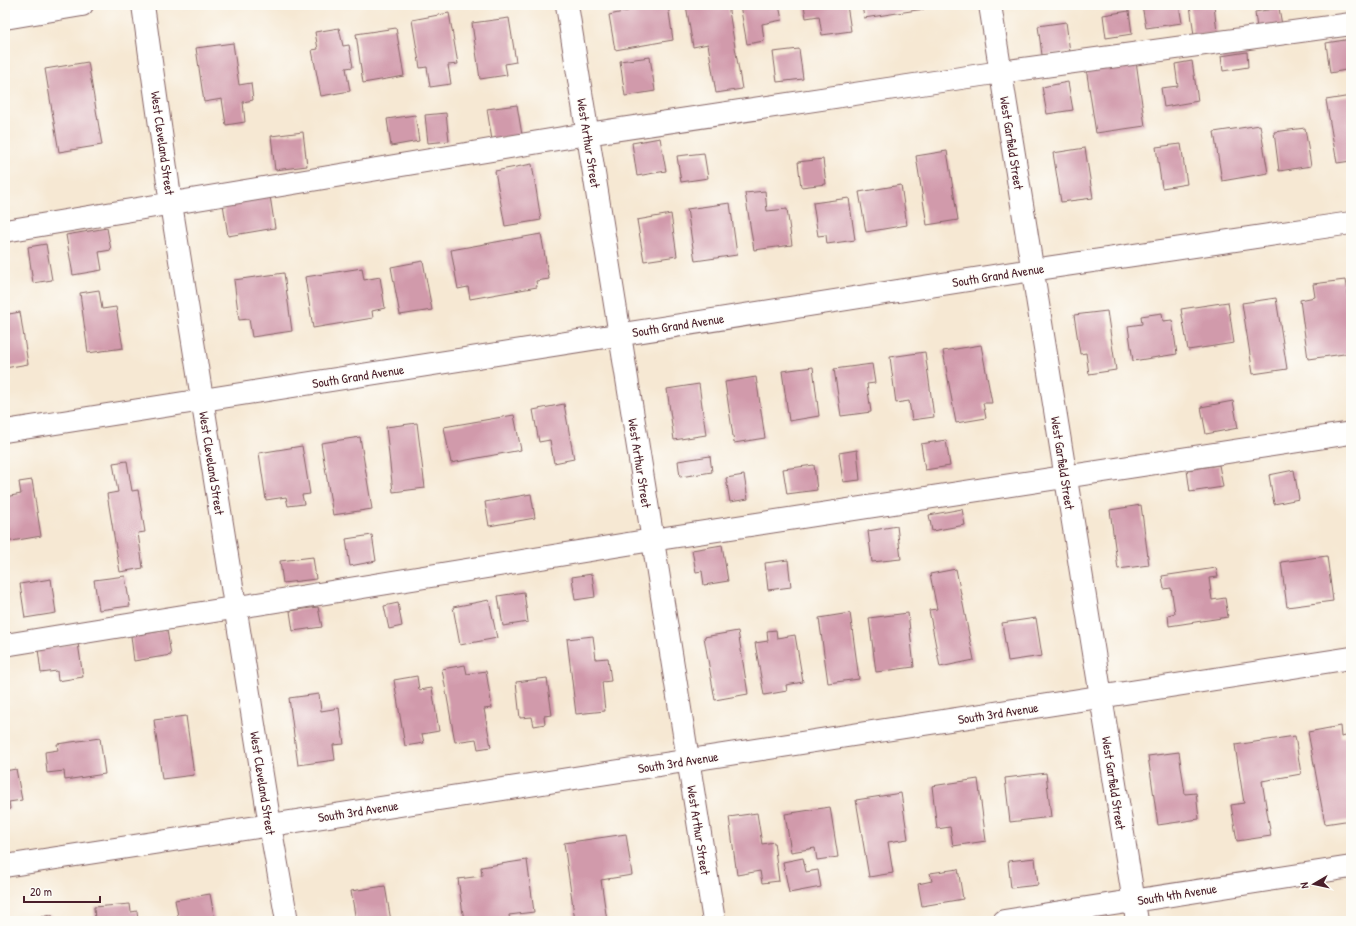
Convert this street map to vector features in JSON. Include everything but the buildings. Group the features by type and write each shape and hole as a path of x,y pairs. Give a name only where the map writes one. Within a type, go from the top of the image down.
{"street":[{"path":"5,18 82,5"},
{"name":"West Cleveland Street","path":"143,5 171,204 270,825 287,921"},
{"name":"West Arthur Street","path":"567,5 687,761 714,921"},
{"name":"West Garfield Street","path":"990,5 1135,911"},
{"path":"5,231 587,134 1001,72 1351,24"},
{"name":"South Grand Avenue","path":"5,431 1032,270 1351,223"},
{"path":"5,645 652,540 1351,433"},
{"name":"South 3rd Avenue","path":"5,866 1351,658"},
{"name":"South 4th Avenue","path":"1004,921 1135,911 1351,867"}]}
